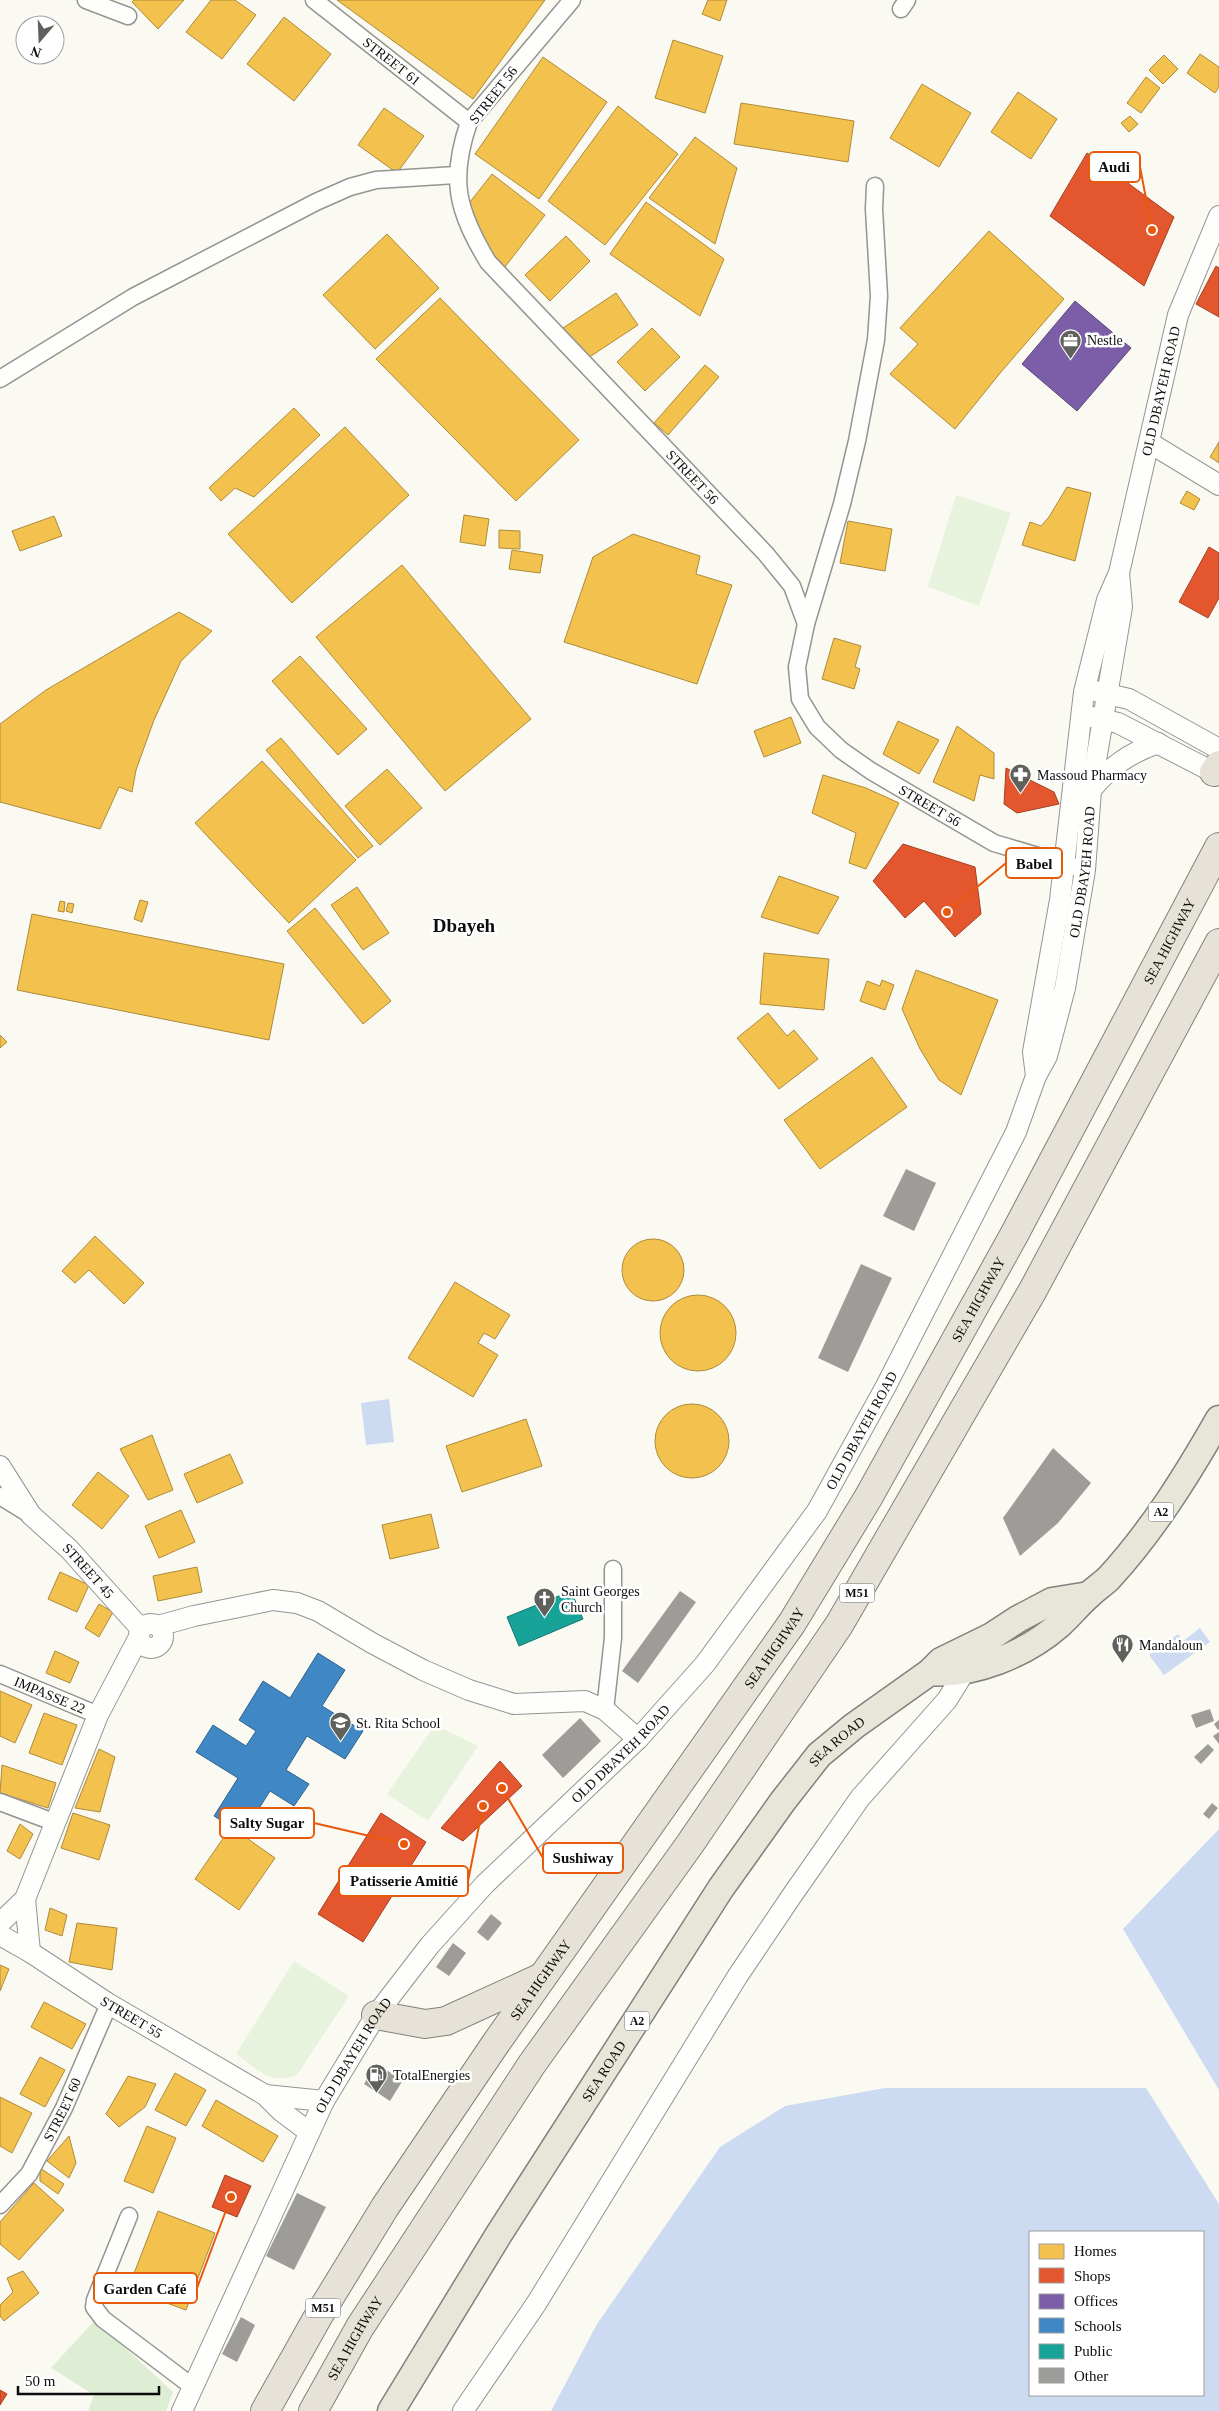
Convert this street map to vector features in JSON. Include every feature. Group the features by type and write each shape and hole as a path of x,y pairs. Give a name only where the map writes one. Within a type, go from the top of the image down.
{"highway":[{"name":"SEA HIGHWAY","path":"265,2411 324,2307 385,2207 543,1976 792,1623 868,1498 1014,1235 1219,847"},
{"name":"SEA HIGHWAY","path":"313,2411 360,2327 532,2064 690,1844 839,1625 1033,1290 1219,943"},
{"name":"SEA ROAD","path":"964,1661 989,1664 1035,1642 1058,1626 1107,1580 1134,1549 1172,1497 1219,1419"},
{"name":"SEA ROAD","path":"391,2411 499,2234 716,1896 783,1801 820,1756 854,1726 930,1672 947,1673 1018,1619 1052,1601 1089,1595"},
{"path":"1018,1619 1035,1642"},
{"path":"376,2015 425,2024 446,2021 543,1976"}],"street":[{"path":"86,0 128,16"},
{"name":"STREET 61","path":"314,0 469,122"},
{"name":"STREET 56","path":"572,0 469,122 462,143 456,175 467,222 488,262 766,554 792,586 806,624 798,667 800,699 817,727 841,750 872,771 994,843 1085,870"},
{"path":"0,378 133,297 316,202 350,187 376,180 456,175"},
{"path":"806,624 844,495 859,432 876,340 879,296 874,209 875,186"},
{"name":"OLD DBAYEH ROAD","path":"1036,1076 1033,1052 1060,900 1084,690 1107,600 1119,573 1178,315 1219,216"},
{"path":"1150,443 1219,485"},
{"name":"OLD DBAYEH ROAD","path":"182,2411 324,2101 376,2015 430,1945 485,1884 638,1739 705,1664 817,1511 886,1386 1016,1132 1036,1076 1047,1056 1065,988 1085,870 1091,790 1122,607 1119,573"},
{"path":"1084,690 1129,699 1185,730 1218,765"},
{"path":"1080,714 1118,723 1164,746 1218,765"},
{"path":"1091,790 1116,763 1142,748 1164,746"},
{"name":"STREET 45","path":"0,1466 31,1515 69,1549 150,1635"},
{"path":"0,1496 31,1515"},
{"path":"605,1710 613,1638 614,1569"},
{"path":"0,1923 25,1899 98,1715 109,1692 150,1635 194,1616 273,1600 297,1603 318,1611 423,1670 469,1690 514,1704 585,1700 605,1710 638,1739"},
{"name":"SEA ROAD","path":"463,2411 536,2304 737,1977 792,1894 860,1798 947,1700 964,1661"},
{"name":"IMPASSE 22","path":"0,1674 98,1715"},
{"path":"0,1802 56,1822"},
{"path":"25,1899 30,1952"},
{"name":"STREET 55","path":"0,1935 30,1952 109,2004 265,2095 281,2111 309,2132"},
{"name":"STREET 60","path":"0,2205 29,2174 64,2108 109,2004"},
{"name":"STREET 55","path":"265,2095 324,2101"},
{"path":"129,2216 95,2300 94,2307 103,2319 193,2387"}],"green space":[{"path":"956,495 1011,513 979,606 928,587"},
{"path":"435,1725 478,1746 428,1821 387,1794"},
{"path":"294,1961 349,1996 297,2075 287,2078 271,2077 236,2054"},
{"path":"95,2320 173,2392 166,2411 88,2411 94,2395 51,2368"}],"water":[{"path":"389,1399 394,1442 366,1445 361,1403"},
{"path":"1200,1628 1210,1642 1164,1675 1149,1655 1178,1634 1183,1641"},
{"path":"1219,1829 1219,2090 1123,1929"},
{"path":"885,2088 1146,2088 1219,2204 1219,2411 551,2411 597,2324 720,2147 785,2106"}],"building: Homes":[{"path":"134,0 184,0 158,29 132,2"},
{"path":"211,0 235,0 256,15 222,59 186,32"},
{"path":"337,0 545,0 473,99"},
{"path":"708,0 727,0 720,21 702,14"},
{"path":"284,17 331,54 294,101 247,64"},
{"path":"673,40 723,56 705,113 655,98"},
{"path":"1200,54 1219,67 1219,87 1215,93 1187,73"},
{"path":"1164,55 1178,69 1163,84 1149,70"},
{"path":"543,57 607,102 539,199 475,154"},
{"path":"1146,77 1160,88 1141,113 1127,103"},
{"path":"922,84 971,113 939,167 890,138"},
{"path":"1018,92 1057,119 1031,159 991,132"},
{"path":"741,103 854,121 848,162 734,144"},
{"path":"618,106 678,154 605,245 548,201"},
{"path":"384,108 424,136 397,173 358,145"},
{"path":"1130,116 1138,124 1129,132 1121,123"},
{"path":"695,137 737,168 715,244 649,198"},
{"path":"492,174 545,215 505,267 481,242 466,207"},
{"path":"646,202 724,259 700,316 610,254"},
{"path":"989,231 1064,299 955,429 890,374 918,344 900,328"},
{"path":"387,234 439,288 375,349 323,295"},
{"path":"566,236 590,261 550,301 525,275"},
{"path":"616,293 638,325 585,360 563,328"},
{"path":"440,298 579,440 516,501 376,359"},
{"path":"652,328 680,357 645,391 617,362"},
{"path":"705,365 719,377 668,435 654,423"},
{"path":"294,408 320,435 254,497 235,488 221,501 209,488"},
{"path":"345,427 409,495 292,603 228,534"},
{"path":"1219,442 1219,463 1210,457"},
{"path":"1067,487 1091,493 1075,561 1022,545 1030,522 1041,526 1049,517"},
{"path":"1187,491 1200,499 1194,510 1180,503"},
{"path":"464,515 489,519 485,546 460,542"},
{"path":"54,516 62,536 20,551 12,531"},
{"path":"848,521 892,529 885,571 840,563"},
{"path":"499,530 520,531 520,549 499,548"},
{"path":"633,534 700,556 696,574 732,585 697,684 564,642 593,557"},
{"path":"512,550 543,555 540,573 509,569"},
{"path":"402,565 531,719 445,791 316,637"},
{"path":"179,612 212,631 181,661 154,720 136,770 132,792 119,787 100,829 0,802 0,724 46,690"},
{"path":"834,638 861,646 855,667 860,669 854,689 822,679"},
{"path":"300,656 367,729 338,755 272,681"},
{"path":"791,717 801,743 764,757 754,731"},
{"path":"898,721 939,740 919,774 883,754"},
{"path":"957,726 994,753 994,779 980,775 974,801 933,782"},
{"path":"281,738 373,846 358,858 266,750"},
{"path":"262,761 356,860 289,923 195,823"},
{"path":"387,769 422,808 380,845 345,806"},
{"path":"823,775 866,788 899,803 866,869 849,863 856,833 812,813"},
{"path":"779,876 839,897 818,934 761,917"},
{"path":"357,887 389,933 363,950 331,905"},
{"path":"140,900 148,902 142,922 134,919"},
{"path":"60,901 65,902 64,912 58,911"},
{"path":"68,903 74,904 72,913 66,911"},
{"path":"315,908 391,1001 363,1024 287,931"},
{"path":"32,914 284,964 269,1040 17,990"},
{"path":"764,953 829,959 824,1010 760,1004"},
{"path":"916,970 998,1000 961,1095 939,1080 920,1049 902,1009"},
{"path":"882,980 894,985 885,1010 860,1001 867,981 880,986"},
{"path":"768,1013 787,1036 794,1030 818,1059 779,1089 737,1038"},
{"path":"0,1035 7,1042 0,1048"},
{"path":"872,1057 907,1107 820,1169 784,1120"},
{"path":"95,1236 144,1283 124,1304 89,1270 75,1283 62,1271"},
{"path":"653,1239 665,1242 675,1248 681,1258 684,1270 681,1282 675,1292 665,1298 653,1301 641,1298 631,1292 625,1282 622,1270 625,1258 631,1248 641,1242"},
{"path":"455,1282 510,1315 495,1339 484,1333 478,1343 498,1355 473,1397 408,1358"},
{"path":"698,1295 713,1298 725,1306 733,1318 736,1333 733,1348 725,1360 713,1368 698,1371 683,1368 671,1360 663,1348 660,1333 663,1318 671,1306 683,1298"},
{"path":"692,1404 713,1410 723,1420 729,1441 723,1462 713,1472 692,1478 671,1472 661,1462 655,1441 661,1420 671,1410"},
{"path":"526,1419 542,1466 462,1492 446,1446"},
{"path":"152,1435 173,1490 148,1500 120,1449"},
{"path":"230,1454 243,1483 197,1503 184,1474"},
{"path":"98,1472 129,1496 102,1529 72,1505"},
{"path":"181,1510 195,1542 159,1558 145,1526"},
{"path":"431,1514 439,1548 390,1559 382,1525"},
{"path":"197,1567 202,1592 158,1601 153,1576"},
{"path":"60,1572 89,1585 77,1612 48,1599"},
{"path":"99,1604 113,1612 99,1637 85,1628"},
{"path":"55,1651 79,1662 70,1683 46,1673"},
{"path":"0,1691 32,1705 15,1743 0,1736"},
{"path":"44,1713 77,1725 62,1765 29,1753"},
{"path":"99,1749 115,1757 100,1812 75,1808"},
{"path":"2,1765 56,1783 48,1808 0,1793"},
{"path":"73,1813 110,1825 99,1860 61,1848"},
{"path":"20,1824 33,1834 20,1859 7,1851"},
{"path":"231,1827 275,1858 239,1910 195,1879"},
{"path":"50,1908 67,1915 62,1936 45,1930"},
{"path":"77,1923 117,1928 112,1970 69,1962"},
{"path":"0,1965 9,1969 0,1991"},
{"path":"44,2002 86,2024 72,2049 31,2027"},
{"path":"40,2057 65,2070 45,2107 20,2094"},
{"path":"175,2073 206,2090 186,2126 155,2110"},
{"path":"128,2076 156,2084 145,2107 119,2127 106,2114"},
{"path":"0,2097 32,2113 12,2153 0,2146"},
{"path":"216,2100 278,2136 263,2162 202,2126"},
{"path":"147,2126 176,2138 153,2193 124,2181"},
{"path":"69,2136 76,2163 69,2178 47,2161"},
{"path":"40,2168 64,2184 58,2194 40,2181"},
{"path":"34,2183 64,2210 19,2260 0,2244 0,2222"},
{"path":"158,2211 215,2233 186,2310 128,2289"},
{"path":"23,2271 39,2293 4,2321 0,2316 0,2305 13,2292 7,2278"}],"building: Shops":[{"path":"1087,153 1174,217 1144,286 1050,216"},
{"path":"1216,266 1219,268 1219,317 1196,304"},
{"path":"1209,547 1219,553 1219,598 1208,618 1179,602"},
{"path":"1006,768 1054,792 1059,804 1017,813 1004,804"},
{"path":"903,844 975,867 981,914 955,937 924,901 905,918 873,881"},
{"path":"500,1761 522,1786 463,1841 441,1828"},
{"path":"381,1813 426,1842 363,1942 318,1914"},
{"path":"225,2175 251,2186 237,2217 212,2207"},
{"path":"0,2390 7,2394 0,2405"}],"building: Offices":[{"path":"1075,301 1131,348 1077,411 1022,364"}],"building: Schools":[{"path":"318,1653 345,1670 322,1706 363,1731 345,1759 307,1736 286,1770 309,1784 294,1806 270,1791 243,1834 214,1816 238,1778 196,1752 213,1725 246,1746 256,1731 239,1720 263,1681 290,1698"}],"building: Public":[{"name":"Saint Georges Church","path":"571,1591 583,1619 519,1646 507,1617"}],"building: Other":[{"path":"906,1169 936,1183 914,1231 883,1216"},
{"path":"861,1264 892,1278 848,1372 818,1358"},
{"path":"1053,1448 1091,1483 1058,1523 1020,1556 1003,1518"},
{"path":"680,1591 696,1602 638,1683 622,1671"},
{"path":"1210,1709 1214,1721 1196,1728 1191,1715"},
{"path":"580,1718 601,1741 563,1778 542,1755"},
{"path":"1219,1720 1219,1729 1218,1730 1214,1724"},
{"path":"1219,1732 1219,1744 1213,1736"},
{"path":"1208,1744 1214,1750 1201,1764 1194,1757"},
{"path":"1212,1803 1218,1808 1209,1819 1203,1814"},
{"path":"491,1914 502,1923 488,1941 477,1932"},
{"path":"453,1943 466,1953 449,1976 436,1967"},
{"path":"376,2064 403,2080 390,2101 364,2084"},
{"path":"297,2193 326,2207 294,2270 266,2256"},
{"path":"241,2317 255,2325 237,2362 222,2354"}],"place":[{"name":"Audi","path":"1152,230"},
{"name":"Nestle","path":"1071,359"},
{"name":"Massoud Pharmacy","path":"1021,794"},
{"name":"Babel","path":"947,912"},
{"name":"Saint Georges Church","path":"545,1618"},
{"name":"Mandaloun","path":"1123,1664"},
{"name":"St. Rita School","path":"340,1742"},
{"name":"Sushiway","path":"502,1788"},
{"name":"Patisserie Amitié","path":"483,1806"},
{"name":"Salty Sugar","path":"404,1844"},
{"name":"TotalEnergies","path":"377,2094"},
{"name":"Garden Café","path":"231,2197"}],"district":[{"name":"Dbayeh","path":"464,925"}]}
